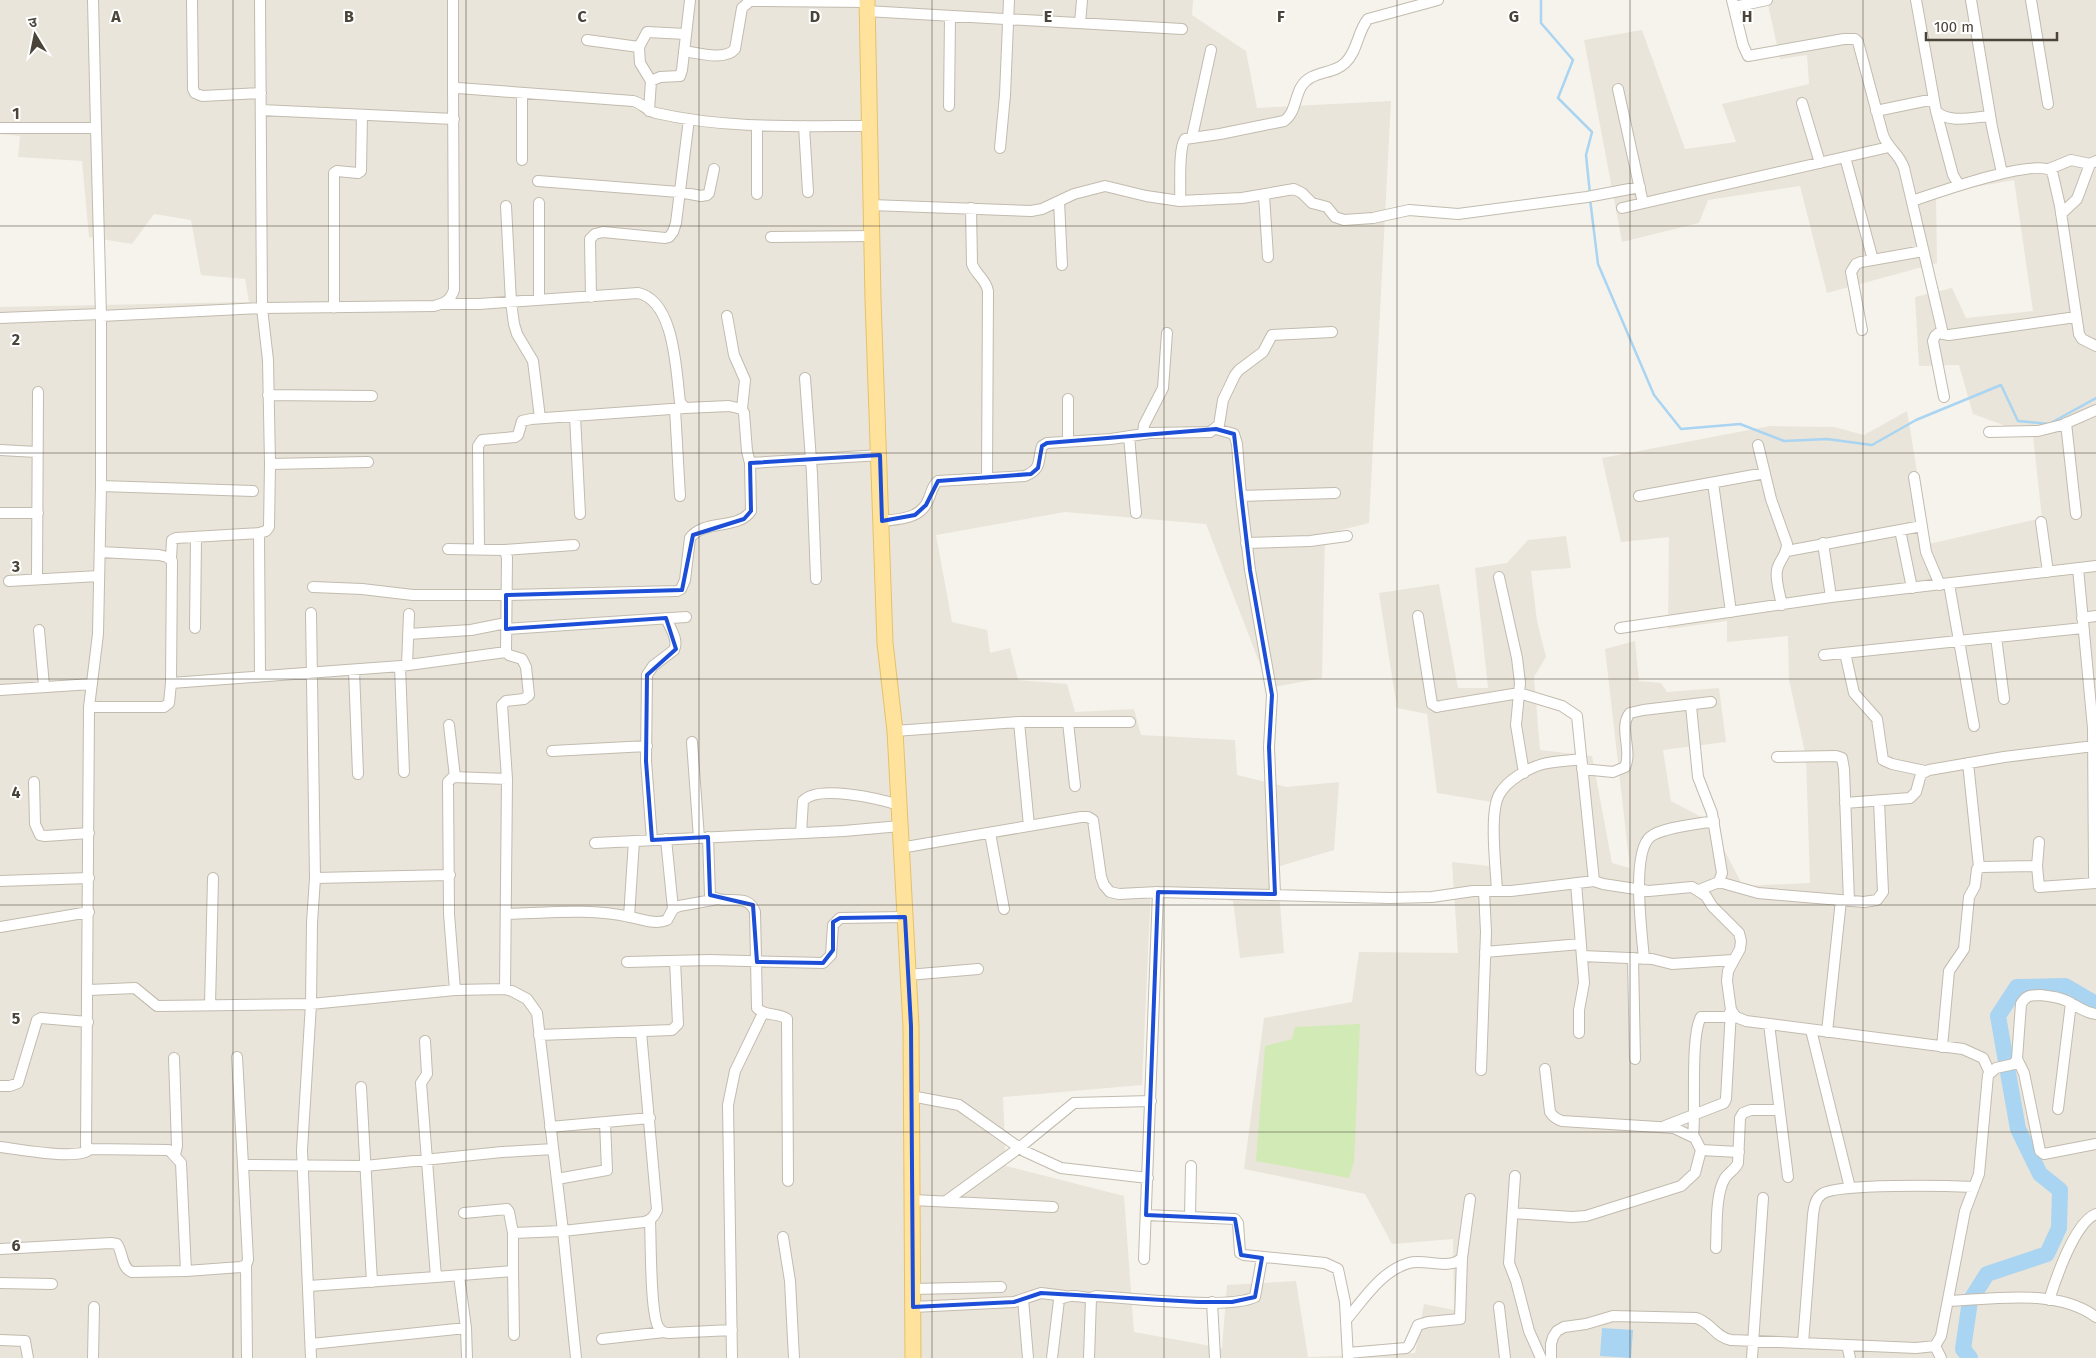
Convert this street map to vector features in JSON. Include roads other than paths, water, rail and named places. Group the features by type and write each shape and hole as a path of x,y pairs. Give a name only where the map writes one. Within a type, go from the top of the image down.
{"main road":[{"path":"867,4 871,205 885,643 895,732 908,975 912,1096 913,1358"}],"street":[{"path":"90,1149 86,1146 89,707 98,634 101,486 101,315 93,0"},
{"path":"192,0 193,89 195,93 202,96 261,93"},
{"path":"89,707 164,707 169,703 171,683 171,559 174,539 259,533 266,531 269,527 268,360 262,308 260,0"},
{"path":"444,304 451,299 454,290 453,0"},
{"path":"651,81 680,76 690,0"},
{"path":"1000,148 1009,0"},
{"path":"1080,24 1082,0"},
{"path":"1180,200 1183,142 1185,139 1220,134 1289,118 1301,87 1307,80 1317,74 1342,66 1346,62 1357,44 1364,23 1368,19 1416,3 1438,0"},
{"path":"1768,0 1733,4 1748,56 1844,39 1855,39 1860,47 1883,135 1889,147 1898,154 1901,160 1943,334 1949,335 2076,316"},
{"path":"1916,0 1936,110 1953,175 1959,185"},
{"path":"1970,0 2002,173"},
{"path":"2031,0 2048,104"},
{"path":"684,51 722,55 732,52 735,49 742,8 750,1 867,4 950,16 1182,29"},
{"path":"948,106 950,16"},
{"path":"649,110 651,81 640,63 639,47 647,32 686,34"},
{"path":"587,40 636,45 639,47"},
{"path":"1192,137 1211,50"},
{"path":"454,86 458,88 633,101 638,102 649,110 689,119 756,126 869,126"},
{"path":"1618,90 1643,203"},
{"path":"522,93 522,160"},
{"path":"1876,111 1934,99"},
{"path":"1802,103 1820,163"},
{"path":"261,110 454,119"},
{"path":"1936,110 1941,116 1948,118 1990,116"},
{"path":"334,308 334,174 337,170 358,173 361,171 362,116"},
{"path":"592,297 590,245 595,234 603,232 669,237 675,228 678,192 689,119"},
{"path":"756,126 757,194"},
{"path":"804,126 808,192"},
{"path":"0,128 96,128"},
{"path":"1622,208 1889,147"},
{"path":"1845,158 1873,260"},
{"path":"1912,201 2002,173 2049,169 2071,160 2093,162 2077,199 2061,214"},
{"path":"538,181 678,192 701,196 707,195 714,169"},
{"path":"2049,169 2053,174 2061,214 2079,334 2082,339 2095,345"},
{"path":"871,205 1030,211 1042,209 1074,194 1105,186 1146,196 1180,200 1242,198 1289,189 1299,190 1312,203 1327,207 1335,217 1344,220 1373,218 1409,210 1458,214 1599,196 1640,187"},
{"path":"1264,195 1268,257"},
{"path":"1059,201 1062,265"},
{"path":"539,203 539,300"},
{"path":"506,206 511,302 517,334 533,361 540,418"},
{"path":"971,208 972,264 974,269 985,280 988,291 987,479"},
{"path":"771,237 872,236"},
{"path":"1862,330 1851,272 1856,264 1923,251"},
{"path":"0,318 262,308 434,306 638,293 646,295 653,301 668,327 680,402 680,496"},
{"path":"313,587 362,589 413,596 676,591 681,589 685,580 690,538 705,528 744,518 751,511 750,463 742,409 744,380 734,355 727,316"},
{"path":"1941,331 1935,336 1933,341 1944,397"},
{"path":"882,521 907,518 915,515 926,505 932,487 938,481 987,479 1031,474 1038,467 1042,446 1048,443 1111,439 1143,434 1210,432 1219,425 1225,394 1235,375 1263,352 1272,335 1332,332"},
{"path":"1143,434 1144,425 1163,388 1167,333"},
{"path":"805,378 811,460 816,579"},
{"path":"37,579 38,392"},
{"path":"268,395 372,396"},
{"path":"1068,400 1068,441"},
{"path":"479,549 479,442 486,438 515,437 518,435 522,422 540,418 680,408 729,406 742,409"},
{"path":"1989,432 2038,432 2066,423 2096,410"},
{"path":"575,416 580,514"},
{"path":"2066,423 2076,514"},
{"path":"1216,429 1234,434 1238,444 1246,543 1272,695 1269,747 1275,894"},
{"path":"1129,436 1136,513"},
{"path":"1758,445 1787,544 1787,551 1777,568 1782,605"},
{"path":"0,450 38,452"},
{"path":"750,463 880,455"},
{"path":"270,464 368,462"},
{"path":"1639,496 1765,473"},
{"path":"1914,477 1929,561 1944,584 1958,640 1974,726"},
{"path":"1713,483 1731,612"},
{"path":"101,486 253,491"},
{"path":"1241,496 1335,493"},
{"path":"0,513 38,513"},
{"path":"2041,522 2048,572"},
{"path":"1787,551 1922,526"},
{"path":"1900,530 1912,588"},
{"path":"259,533 260,676"},
{"path":"195,628 196,536"},
{"path":"1246,543 1310,541 1347,536"},
{"path":"1823,543 1831,597"},
{"path":"448,549 505,550 574,545"},
{"path":"505,550 507,558 506,652"},
{"path":"100,552 159,556 171,559"},
{"path":"1620,628 1831,597 2096,566"},
{"path":"2039,842 2037,866 2039,887 2096,882 2094,876 2094,746 2078,568"},
{"path":"9,581 99,576"},
{"path":"1499,577 1517,658 1520,683 1516,725 1524,773"},
{"path":"311,613 315,878 312,923 311,1004 302,1166 312,1358"},
{"path":"404,772 404,666 409,614"},
{"path":"1418,616 1432,704 1436,707 1519,693 1562,706 1577,716 1594,881"},
{"path":"2082,618 2096,616"},
{"path":"408,634 506,626 686,617"},
{"path":"652,840 646,746 647,675 653,666 674,650 676,646 666,618"},
{"path":"1824,655 2083,628"},
{"path":"40,630 44,686"},
{"path":"1996,636 2004,699"},
{"path":"171,683 404,666 506,652 525,661 529,695 524,699 506,701 502,705 507,779 505,989"},
{"path":"1845,653 1854,693 1877,719 1883,760 1925,772"},
{"path":"354,670 358,774"},
{"path":"0,690 92,684"},
{"path":"1497,891 1494,835 1497,799 1502,790 1524,773 1543,764 1582,764 1613,772 1625,767 1628,759 1625,722 1630,714 1643,710 1691,706 1712,702"},
{"path":"1691,706 1698,777 1714,821 1722,873 1719,882"},
{"path":"1019,722 1029,826"},
{"path":"895,732 1019,722 1130,722"},
{"path":"1068,722 1076,786"},
{"path":"449,726 455,777"},
{"path":"692,742 709,890 713,898 748,901 753,905 755,912 757,962 756,1004 760,1012 781,1015 787,1019 788,1023 788,1181"},
{"path":"552,750 646,746"},
{"path":"1845,803 1903,800 1913,796 1921,774 1925,772 1968,763 2094,746"},
{"path":"1777,757 1836,756 1842,758 1845,803 1845,901 1827,1032"},
{"path":"1942,1047 1949,971 1964,949 1969,897 1975,886 1976,872 1979,867 1968,763"},
{"path":"455,990 449,914 448,782 455,777 507,779"},
{"path":"34,782 35,824 40,835 89,833"},
{"path":"801,833 803,801 809,796 844,793 881,799 899,805"},
{"path":"1699,890 1719,882 1758,893 1845,901 1877,900 1882,892 1880,801"},
{"path":"900,848 1088,817 1093,820 1095,826 1101,877 1104,886 1110,892 1119,894 1158,892 1390,898 1432,897 1484,891 1511,891 1594,881 1650,891 1692,887 1706,896 1712,906 1739,932 1741,941 1740,949 1728,971 1727,981 1731,1010 1726,1099 1724,1103 1664,1127"},
{"path":"1644,959 1638,890 1646,842 1650,837 1662,831 1714,821"},
{"path":"595,843 900,826"},
{"path":"990,833 1004,909"},
{"path":"506,914 578,912 615,914 648,921 664,922 673,909 666,839"},
{"path":"629,917 634,841"},
{"path":"1979,867 2037,866"},
{"path":"315,878 450,875"},
{"path":"0,882 89,878"},
{"path":"210,1005 213,878"},
{"path":"1576,883 1584,983 1579,1010 1579,1033"},
{"path":"1481,1070 1485,952 1484,891"},
{"path":"1144,1259 1158,892"},
{"path":"673,909 679,906 719,899"},
{"path":"0,926 89,912"},
{"path":"627,962 823,963 831,955 833,925 840,918 905,917"},
{"path":"1485,952 1581,944"},
{"path":"1582,956 1633,958 1672,964 1733,960"},
{"path":"1633,958 1635,1059"},
{"path":"539,1035 667,1032 676,1028 678,1024 675,961"},
{"path":"908,975 978,968"},
{"path":"88,990 135,988 156,1006 311,1004 455,990 505,989 532,1003 537,1013 576,1358"},
{"path":"2096,1014 2084,1011 2061,998 2030,995 2024,998 2021,1004 2015,1062 2024,1073 2040,1151 2044,1154 2096,1144"},
{"path":"2058,1109 2071,1003"},
{"path":"1731,1010 1736,1017 1746,1021 1963,1050 1983,1058 1993,1070"},
{"path":"1693,1137 1695,1115 1695,1041 1698,1023 1701,1018 1728,1017 1731,1010"},
{"path":"732,1358 728,1105 735,1071 763,1013"},
{"path":"0,1086 18,1083 37,1020 41,1018 88,1022"},
{"path":"1769,1024 1788,1177"},
{"path":"1811,1030 1850,1188"},
{"path":"641,1032 657,1210 650,1220 654,1306 656,1322 664,1332"},
{"path":"425,1042 427,1074 421,1083 436,1277"},
{"path":"237,1056 248,1260 246,1265 247,1358"},
{"path":"174,1058 176,1155"},
{"path":"1935,1346 1941,1336 1965,1211 1979,1174 1988,1075 1993,1070 2015,1062"},
{"path":"1513,1213 1572,1217 1586,1216 1681,1186 1695,1173 1701,1150 1693,1137 1674,1128 1562,1121 1552,1117 1544,1069"},
{"path":"361,1087 372,1282"},
{"path":"912,1096 959,1105 1019,1148 1061,1168 1148,1178"},
{"path":"946,1201 1019,1148 1074,1104 1151,1101"},
{"path":"1716,1248 1717,1219 1722,1188 1726,1176 1736,1168 1742,1113 1751,1110 1779,1110"},
{"path":"550,1127 650,1118"},
{"path":"557,1179 607,1170 605,1122"},
{"path":"0,1147 50,1153 81,1154 90,1149 169,1150 176,1155 181,1163 186,1271"},
{"path":"243,1165 365,1166 553,1149"},
{"path":"1701,1150 1739,1152"},
{"path":"1190,1216 1192,1166"},
{"path":"1515,1176 1509,1263 1516,1281 1529,1331 1541,1358"},
{"path":"1803,1343 1814,1206 1817,1199 1823,1193 1850,1188 1930,1185 1974,1187"},
{"path":"1752,1358 1763,1198"},
{"path":"1146,1215 1235,1219 1238,1223 1240,1252 1244,1255 1325,1264 1338,1269 1342,1284 1348,1356 1406,1348 1418,1325 1428,1322 1460,1319 1462,1258 1470,1199"},
{"path":"913,1200 1053,1207"},
{"path":"464,1213 507,1209 509,1212 513,1233 514,1335"},
{"path":"2049,1300 2068,1251 2086,1220 2096,1214"},
{"path":"513,1233 563,1231 650,1220"},
{"path":"783,1237 790,1281 794,1358"},
{"path":"0,1249 117,1244 120,1248 125,1267 132,1272 186,1271 242,1267 246,1265"},
{"path":"913,1307 1014,1302 1041,1293 1091,1298 1096,1296 1212,1302 1245,1301 1255,1297 1258,1290 1262,1258"},
{"path":"1346,1320 1380,1281 1394,1269 1411,1262 1455,1263 1462,1258"},
{"path":"309,1286 513,1272"},
{"path":"459,1276 466,1328 467,1358"},
{"path":"0,1283 52,1284"},
{"path":"913,1289 1000,1287"},
{"path":"1052,1358 1059,1300 1065,1296"},
{"path":"1948,1301 2023,1297 2049,1300 2082,1309 2096,1317"},
{"path":"1089,1358 1091,1298"},
{"path":"1023,1299 1028,1358"},
{"path":"1212,1302 1215,1358"},
{"path":"93,1358 94,1307"},
{"path":"1499,1307 1505,1358"},
{"path":"1551,1358 1551,1344 1557,1331 1564,1327 1586,1324 1613,1316 1696,1318 1707,1322 1724,1339 1922,1348 1935,1346"},
{"path":"311,1344 466,1328"},
{"path":"602,1338 664,1332 688,1333 732,1330"},
{"path":"0,1340 26,1341 28,1358"},
{"path":"1847,1345 1850,1358"},
{"path":"1935,1346 1940,1358"}],"water":[{"path":"1602,1328 1633,1330 1631,1358 1600,1356"}],"waterway":[{"path":"1541,0 1541,23 1573,60 1558,98 1592,132 1586,155 1590,194"},
{"path":"1590,199 1598,264 1654,395 1681,429 1740,424 1784,441 1827,439 1872,445 1916,420 2001,385 2018,421 2049,424 2096,398"},
{"path":"1970,1358 1963,1349 1970,1301 1987,1274 2047,1254 2059,1228 2060,1190 2040,1174 2018,1129 1998,1016 2017,987 2065,986 2096,1004"}]}
